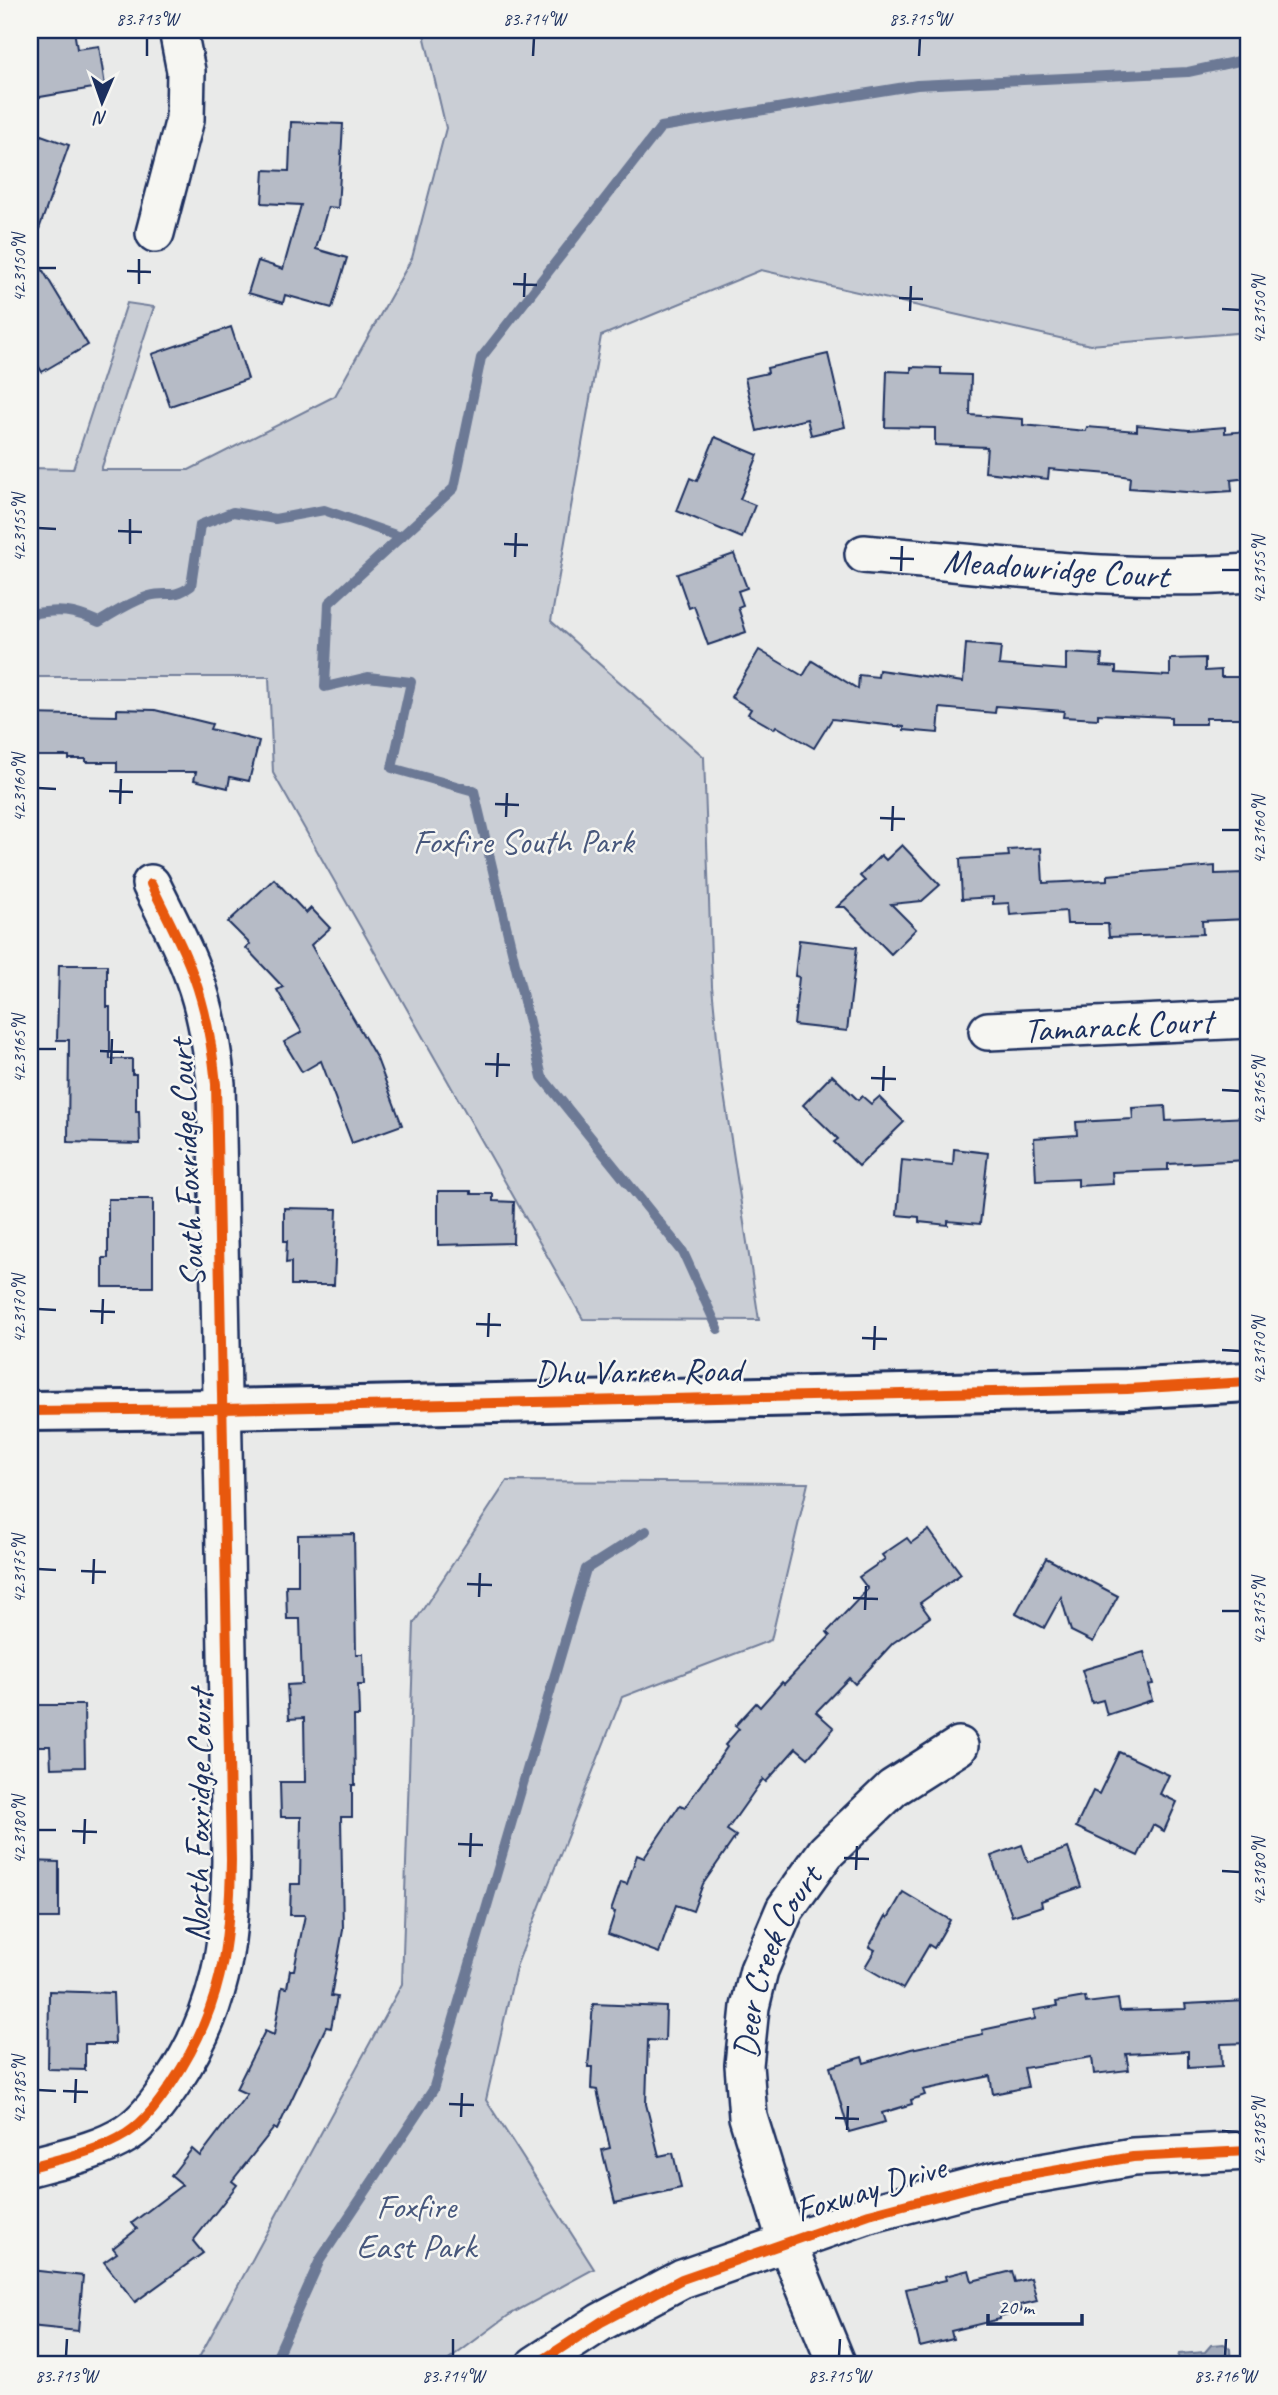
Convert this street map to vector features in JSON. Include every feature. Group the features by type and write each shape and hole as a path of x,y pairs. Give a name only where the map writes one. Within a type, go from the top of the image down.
{"main road":[{"name":"Dhu Varren Road","path":"30,1411 1127,1389 1248,1382"}],"street":[{"path":"155,233 185,119 186,71 178,30"},
{"name":"Meadowridge Court","path":"864,554 1135,576 1195,577 1248,573"},
{"name":"South Foxridge Court","path":"151,884 184,953 201,997 213,1053 223,1409"},
{"name":"Tamarack Court","path":"988,1031 1248,1019"},
{"name":"North Foxridge Court","path":"30,2167 88,2152 113,2141 133,2129 151,2112 179,2073 204,2029 222,1972 229,1922 231,1860 223,1409"},
{"name":"Deer Creek Court","path":"837,2365 787,2243 755,2144 744,2083 747,2027 759,1970 785,1909 826,1852 893,1788 959,1746"},
{"name":"Foxway Drive","path":"535,2365 601,2322 682,2279 869,2214 995,2181 1133,2157 1248,2151"}],"green space":[{"name":"Foxfire South Park","path":"423,30 1248,30 1248,332 1090,345 761,270 601,336 551,621 704,757 712,986 720,1068 759,1320 583,1319 273,773 269,677 30,677 30,468 73,469 127,303 154,307 101,470 189,470 335,396 412,258 446,128"},
{"name":"Foxfire East Park","path":"507,1481 808,1483 771,1640 622,1697 516,1967 486,2100 594,2269 509,2315 442,2365 195,2365 402,1984 414,1623"}],"water":[{"path":"1224,2344 1230,2349 1231,2365 1176,2365 1179,2354 1205,2352 1211,2345"}],"building":[{"path":"30,30 74,30 77,49 99,46 105,86 34,98 30,70"},
{"path":"291,122 343,124 338,208 328,207 316,249 347,258 332,308 285,295 283,303 248,293 258,261 283,269 301,205 262,203 264,170 289,171"},
{"path":"30,131 69,145 33,246 30,245"},
{"path":"30,249 88,345 42,372 30,352"},
{"path":"231,327 248,379 170,406 152,354"},
{"path":"828,354 845,427 811,435 807,419 757,431 745,378 768,373 767,368"},
{"path":"911,367 941,368 941,374 971,375 970,415 1023,419 1023,425 1086,431 1087,427 1137,431 1137,425 1189,430 1225,427 1225,433 1248,431 1248,478 1231,480 1232,491 1201,493 1129,488 1130,477 1110,474 1049,469 1048,479 985,472 987,447 935,445 935,428 885,427 887,371 911,372"},
{"path":"715,437 758,455 740,499 755,505 742,538 677,511 690,478 697,481"},
{"path":"734,554 747,588 738,591 743,605 738,607 746,632 708,645 694,606 689,608 677,574"},
{"path":"966,644 1001,647 999,665 1066,670 1066,653 1102,655 1101,666 1116,667 1116,673 1170,676 1170,659 1205,658 1205,671 1221,670 1221,677 1247,677 1247,718 1206,718 1206,724 1171,724 1171,717 1098,714 1098,719 1063,717 1064,711 996,706 995,713 940,708 938,733 832,719 814,748 776,726 774,729 748,714 751,709 731,697 759,650 803,676 812,661 858,689 859,675 878,677 879,670 963,682"},
{"path":"117,709 155,710 212,724 210,729 259,741 249,781 230,777 228,788 194,780 196,772 117,772 117,762 86,762 86,759 69,759 69,756 30,756 30,714 117,716"},
{"path":"902,845 940,885 922,901 891,904 916,929 891,954 845,907 837,907 865,881 860,876 881,855 886,860"},
{"path":"1041,848 1043,883 1108,880 1108,875 1215,866 1215,874 1244,873 1247,919 1202,921 1203,934 1109,937 1108,924 1067,924 1066,911 1010,915 1009,903 993,904 993,897 962,899 960,859 1009,856 1008,850"},
{"path":"274,879 306,913 311,908 330,928 311,945 377,1059 402,1125 352,1143 321,1061 302,1072 284,1042 302,1032 277,990 283,987 246,948 250,944 228,922"},
{"path":"799,940 857,947 847,1031 794,1025 799,977 795,976"},
{"path":"59,965 107,965 110,1059 132,1059 132,1074 136,1074 136,1111 139,1111 140,1144 68,1142 69,1040 57,1040"},
{"path":"832,1075 858,1100 862,1096 871,1104 879,1097 904,1122 859,1166 834,1142 838,1139 803,1105"},
{"path":"1165,1106 1166,1121 1248,1117 1248,1160 1168,1164 1168,1170 1112,1172 1113,1184 1078,1186 1078,1179 1036,1181 1034,1138 1077,1135 1076,1122 1133,1119 1132,1108"},
{"path":"954,1149 988,1153 980,1224 919,1222 919,1217 897,1215 902,1160 953,1165"},
{"path":"438,1191 493,1194 493,1201 514,1202 513,1243 438,1245"},
{"path":"108,1199 153,1199 153,1287 103,1287 103,1258 108,1258"},
{"path":"284,1208 337,1209 334,1285 291,1285 291,1262 286,1263 287,1241 284,1241"},
{"path":"929,1530 961,1574 920,1603 930,1617 893,1643 855,1684 849,1678 816,1712 834,1728 808,1758 796,1748 766,1782 763,1779 727,1830 736,1836 703,1884 693,1911 676,1905 659,1953 608,1934 615,1912 611,1911 621,1882 627,1884 637,1855 644,1858 680,1805 685,1807 727,1747 725,1745 739,1729 735,1726 756,1703 760,1707 830,1636 827,1632 868,1589 859,1577 885,1559 882,1555 907,1538 911,1543"},
{"path":"354,1534 356,1654 363,1654 364,1685 358,1685 359,1716 354,1716 355,1785 352,1785 352,1817 341,1817 343,1930 331,1996 337,1997 331,2028 326,2027 277,2130 274,2128 232,2181 237,2185 193,2241 203,2253 135,2302 104,2262 117,2253 113,2248 137,2229 132,2223 182,2185 171,2176 192,2149 200,2156 247,2094 236,2089 265,2031 274,2035 282,1987 287,1988 290,1970 294,1970 305,1915 290,1915 291,1884 300,1884 301,1817 281,1817 280,1782 305,1782 304,1718 289,1719 287,1685 302,1684 300,1619 287,1619 286,1585 298,1585 298,1535"},
{"path":"1046,1558 1118,1596 1093,1642 1071,1631 1061,1597 1044,1628 1016,1613"},
{"path":"1144,1652 1153,1684 1148,1685 1152,1700 1107,1715 1103,1700 1092,1703 1082,1670"},
{"path":"30,1705 84,1705 85,1767 51,1768 50,1746 30,1746"},
{"path":"1119,1752 1169,1775 1160,1794 1177,1802 1164,1831 1153,1825 1138,1856 1076,1827 1093,1791 1099,1794"},
{"path":"1022,1845 1028,1862 1068,1848 1081,1887 1041,1901 1042,1906 1012,1916 991,1856"},
{"path":"30,1861 59,1862 59,1918 30,1918"},
{"path":"903,1892 950,1920 934,1948 929,1945 903,1989 865,1967 875,1950 869,1947"},
{"path":"49,1991 113,1993 115,2044 85,2044 85,2070 48,2069"},
{"path":"1085,1997 1086,2003 1118,1999 1120,2011 1186,2009 1185,2004 1248,2001 1248,2043 1221,2044 1222,2066 1188,2068 1188,2051 1126,2054 1129,2070 1094,2074 1092,2057 1024,2068 1028,2087 993,2094 990,2076 923,2090 925,2095 911,2100 912,2104 882,2113 885,2122 849,2132 830,2067 862,2057 864,2063 911,2049 983,2034 982,2030 1035,2019 1034,2010 1057,2006 1056,2002"},
{"path":"593,2004 666,2007 665,2041 648,2040 646,2104 659,2156 673,2153 681,2188 615,2203 602,2150 610,2148 597,2090 591,2089 592,2067 588,2067"},
{"path":"30,2270 83,2276 78,2331 30,2326"},
{"path":"969,2270 972,2281 1012,2271 1015,2282 1031,2278 1037,2301 1020,2305 1022,2311 1000,2316 1000,2319 951,2331 953,2339 920,2347 906,2289 946,2280 945,2276"}],"waterway":[{"path":"718,1329 683,1252 542,1077 474,791 392,768 411,682 368,677 325,687 329,603 454,488 481,358 661,127 917,85 1188,72 1248,59"},
{"path":"30,614 66,612 99,622 142,598 175,594 185,590 191,586 200,525 233,512 275,519 324,510 401,537"},
{"path":"273,2365 320,2260 433,2090 586,1569 646,1531"}],"cycle path":[{"path":"30,2167 79,2154 115,2140 133,2129 152,2111 189,2056 202,2029 219,1976 228,1921 231,1860 216,1084 204,1010 196,984 179,940 151,884"},
{"path":"30,1411 1127,1389 1248,1382"},
{"path":"535,2365 601,2322 682,2279 869,2214 995,2181 1133,2157 1248,2151"}]}
